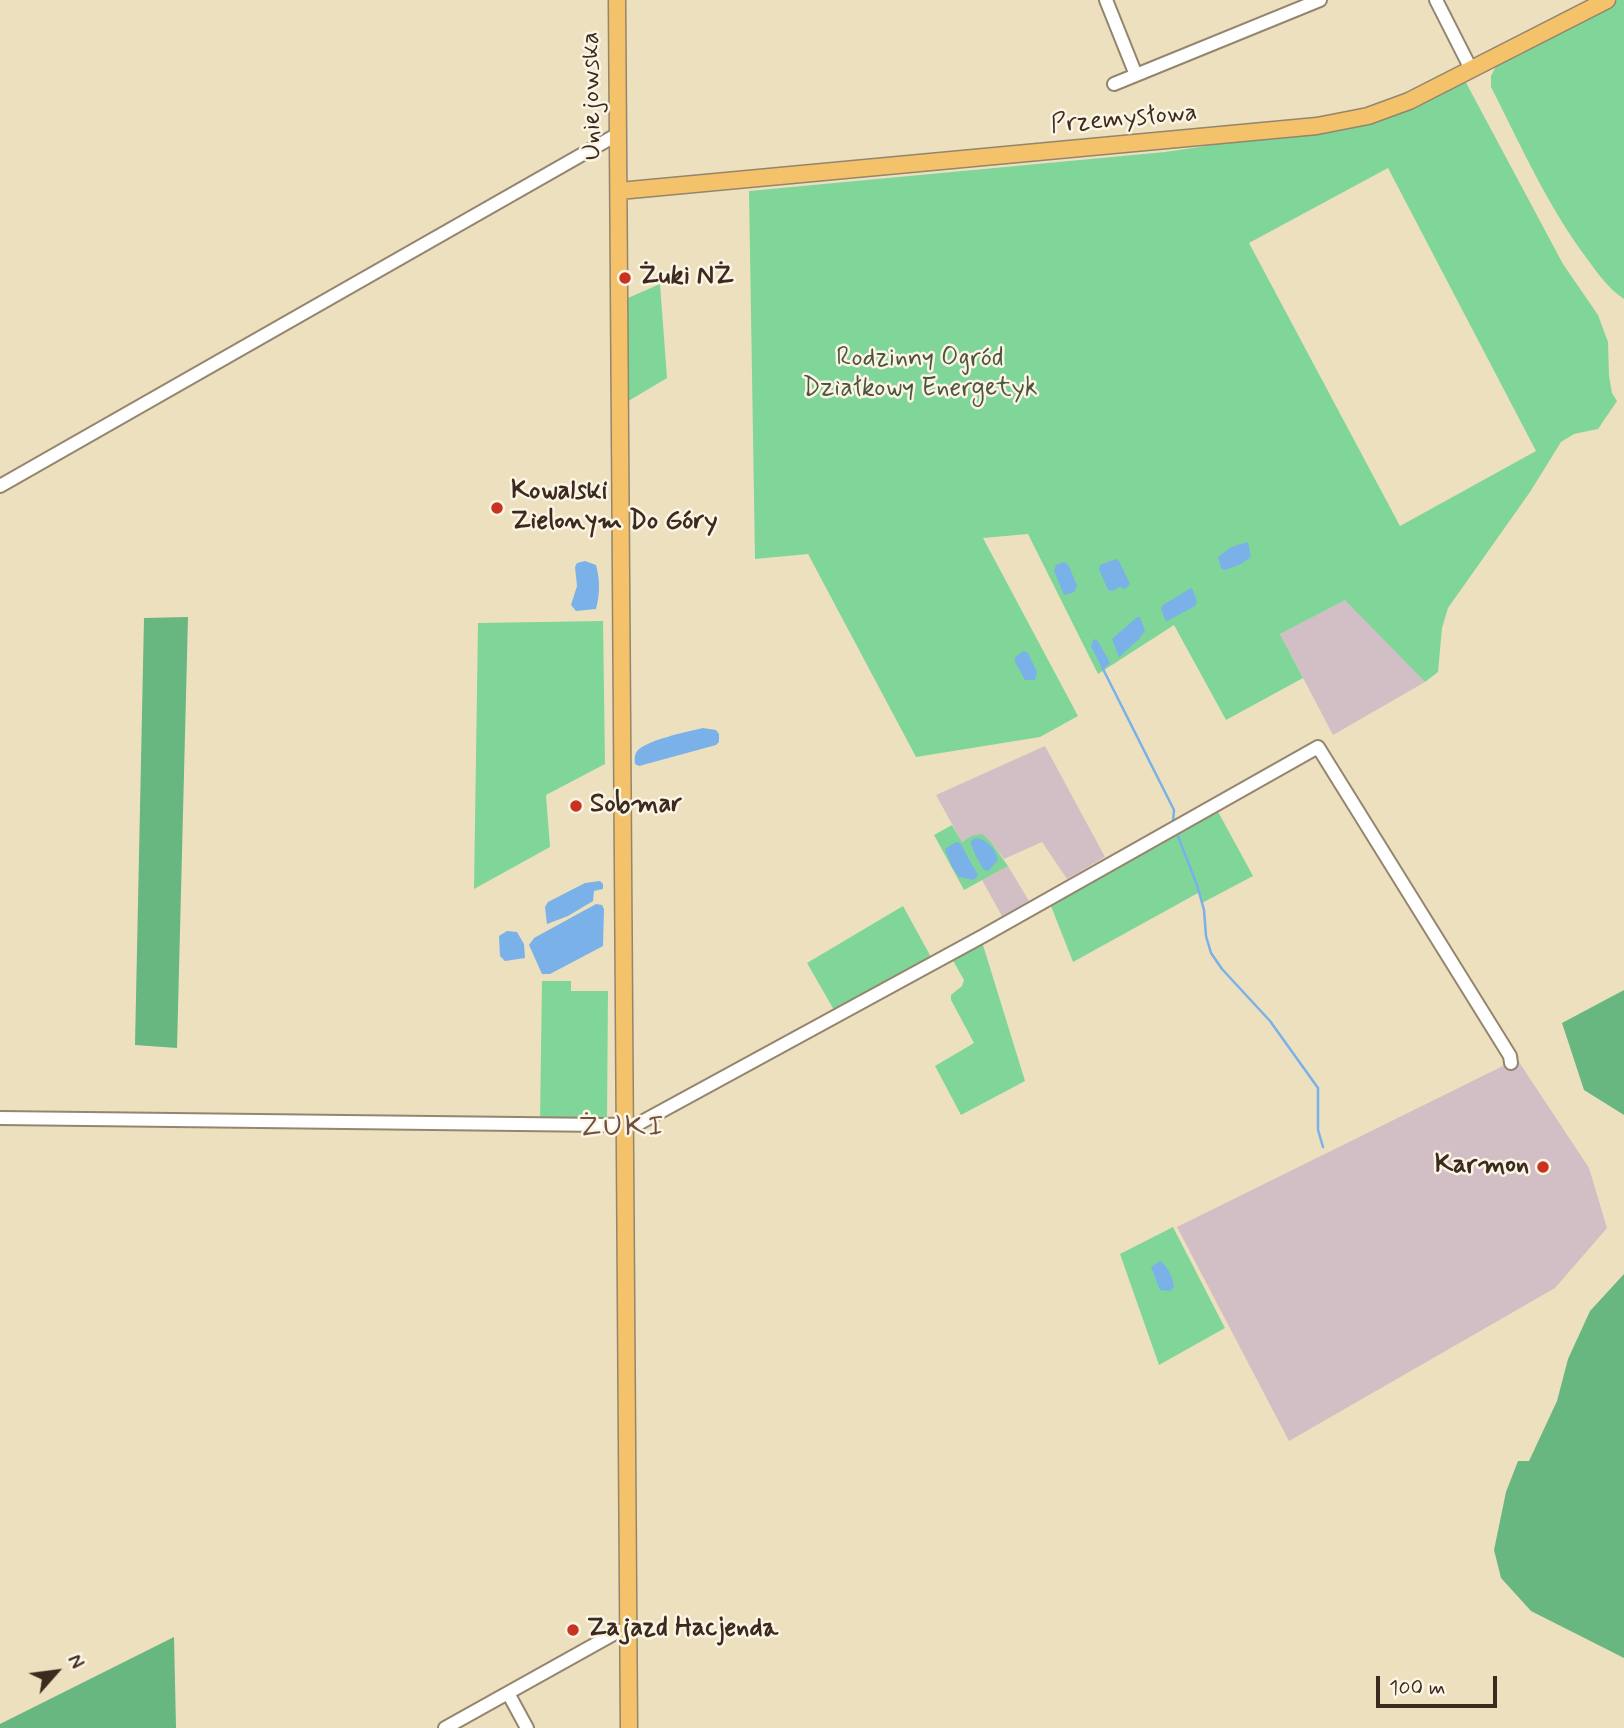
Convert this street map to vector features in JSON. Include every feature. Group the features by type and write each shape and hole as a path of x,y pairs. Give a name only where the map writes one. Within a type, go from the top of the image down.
{"main road":[{"name":"Uniejowska","path":"617,0 629,1728"},
{"name":"Przemysłowa","path":"619,191 1317,126 1389,109 1409,101 1607,0"}],"street":[{"path":"1106,0 1136,75"},
{"path":"1114,84 1320,0"},
{"path":"1436,0 1471,69"},
{"path":"0,486 618,134"},
{"path":"0,1118 638,1124 1318,747 1510,1056 1511,1063"},
{"path":"445,1728 619,1631 629,1630"},
{"path":"508,1693 527,1728"}],"shaded area":[{"path":"1346,599 1425,682 1333,735 1280,634"},
{"path":"1045,746 1105,857 1067,879 1042,842 1004,859 991,842 971,836 962,842 936,795"},
{"path":"1008,866 1029,901 1002,916 982,880"},
{"path":"1517,1059 1589,1168 1607,1228 1555,1288 1289,1441 1177,1227"}],"green space":[{"path":"1617,0 1624,0 1624,299 1600,276 1560,219 1491,87 1491,76 1496,66"},
{"name":"Rodzinny Ogród Działkowy Energetyk","path":"1463,77 1563,264 1598,315 1608,342 1609,376 1612,393 1617,401 1598,429 1574,434 1561,442 1530,492 1448,608 1442,628 1438,672 1425,682 1345,600 1280,634 1303,678 1226,720 1174,625 1098,674 1028,534 983,538 1078,716 1040,737 916,757 808,554 755,559 749,191 1165,152 1369,122 1412,109","holes":["1388,168 1536,451 1400,526 1249,243"]},
{"path":"660,284 667,378 625,403 621,301"},
{"path":"188,617 177,1048 135,1045 144,618"},
{"path":"603,621 605,764 546,795 550,847 474,889 478,623"},
{"path":"1216,808 1253,876 1202,903 1198,893 1073,962 1049,901"},
{"path":"952,825 962,842 971,836 982,834 1008,866 964,890 934,835"},
{"path":"903,906 931,957 834,1010 807,963"},
{"path":"979,941 983,945 1025,1081 961,1115 935,1066 974,1043 951,1000 951,995 962,986 964,980 951,957"},
{"path":"542,981 571,981 571,991 608,991 607,1122 540,1120"},
{"path":"1624,990 1624,1115 1584,1090 1562,1023"},
{"path":"1173,1227 1225,1328 1159,1365 1120,1254"},
{"path":"1624,1274 1624,1658 1531,1611 1501,1578 1494,1550 1506,1492 1518,1461 1529,1461 1557,1401 1568,1359 1590,1311"},
{"path":"174,1637 176,1728 0,1728 0,1724"}],"water":[{"path":"1248,542 1251,557 1225,570 1221,568 1218,557 1231,547"},
{"path":"1116,559 1130,584 1125,589 1120,587 1112,591 1108,590 1099,569 1100,565"},
{"path":"585,561 596,565 599,587 596,609 576,611 571,605 577,586 575,567 577,563"},
{"path":"1064,562 1069,566 1077,586 1074,592 1064,595 1054,571 1056,565"},
{"path":"1191,588 1197,602 1195,606 1165,620 1161,608 1163,605"},
{"path":"1140,617 1145,631 1119,657 1112,639"},
{"path":"1094,639 1098,641 1110,663 1105,668 1101,666 1091,646"},
{"path":"1024,651 1028,653 1037,672 1035,680 1025,680 1015,662 1015,657"},
{"path":"703,728 716,730 719,742 716,745 639,766 635,764 636,753 647,744"},
{"path":"975,838 987,842 997,856 998,860 988,871 984,870 971,845 970,842"},
{"path":"956,842 960,843 978,875 974,880 959,877 952,867 945,849"},
{"path":"600,881 603,889 594,891 593,901 568,916 547,924 545,907 548,902 585,883"},
{"path":"596,904 602,905 604,909 603,946 550,974 542,974 529,945 534,938"},
{"path":"507,931 517,932 524,944 525,958 505,961 500,956 499,936"},
{"path":"1160,1261 1173,1280 1174,1287 1170,1291 1160,1290 1151,1267"}],"waterway":[{"path":"1102,667 1174,810 1173,822"},
{"path":"1176,831 1197,885 1211,953 1222,969 1270,1021 1318,1088 1318,1130 1323,1147"}],"place":[{"name":"Żuki NŻ","path":"625,278"},
{"name":"Kowalski Zielonym Do Góry","path":"497,508"},
{"name":"Sobmar","path":"576,806"},
{"name":"Karmon","path":"1543,1167"},
{"name":"Zajazd Hacjenda","path":"573,1630"}],"district":[{"name":"ŻUKI","path":"622,1129"}]}
